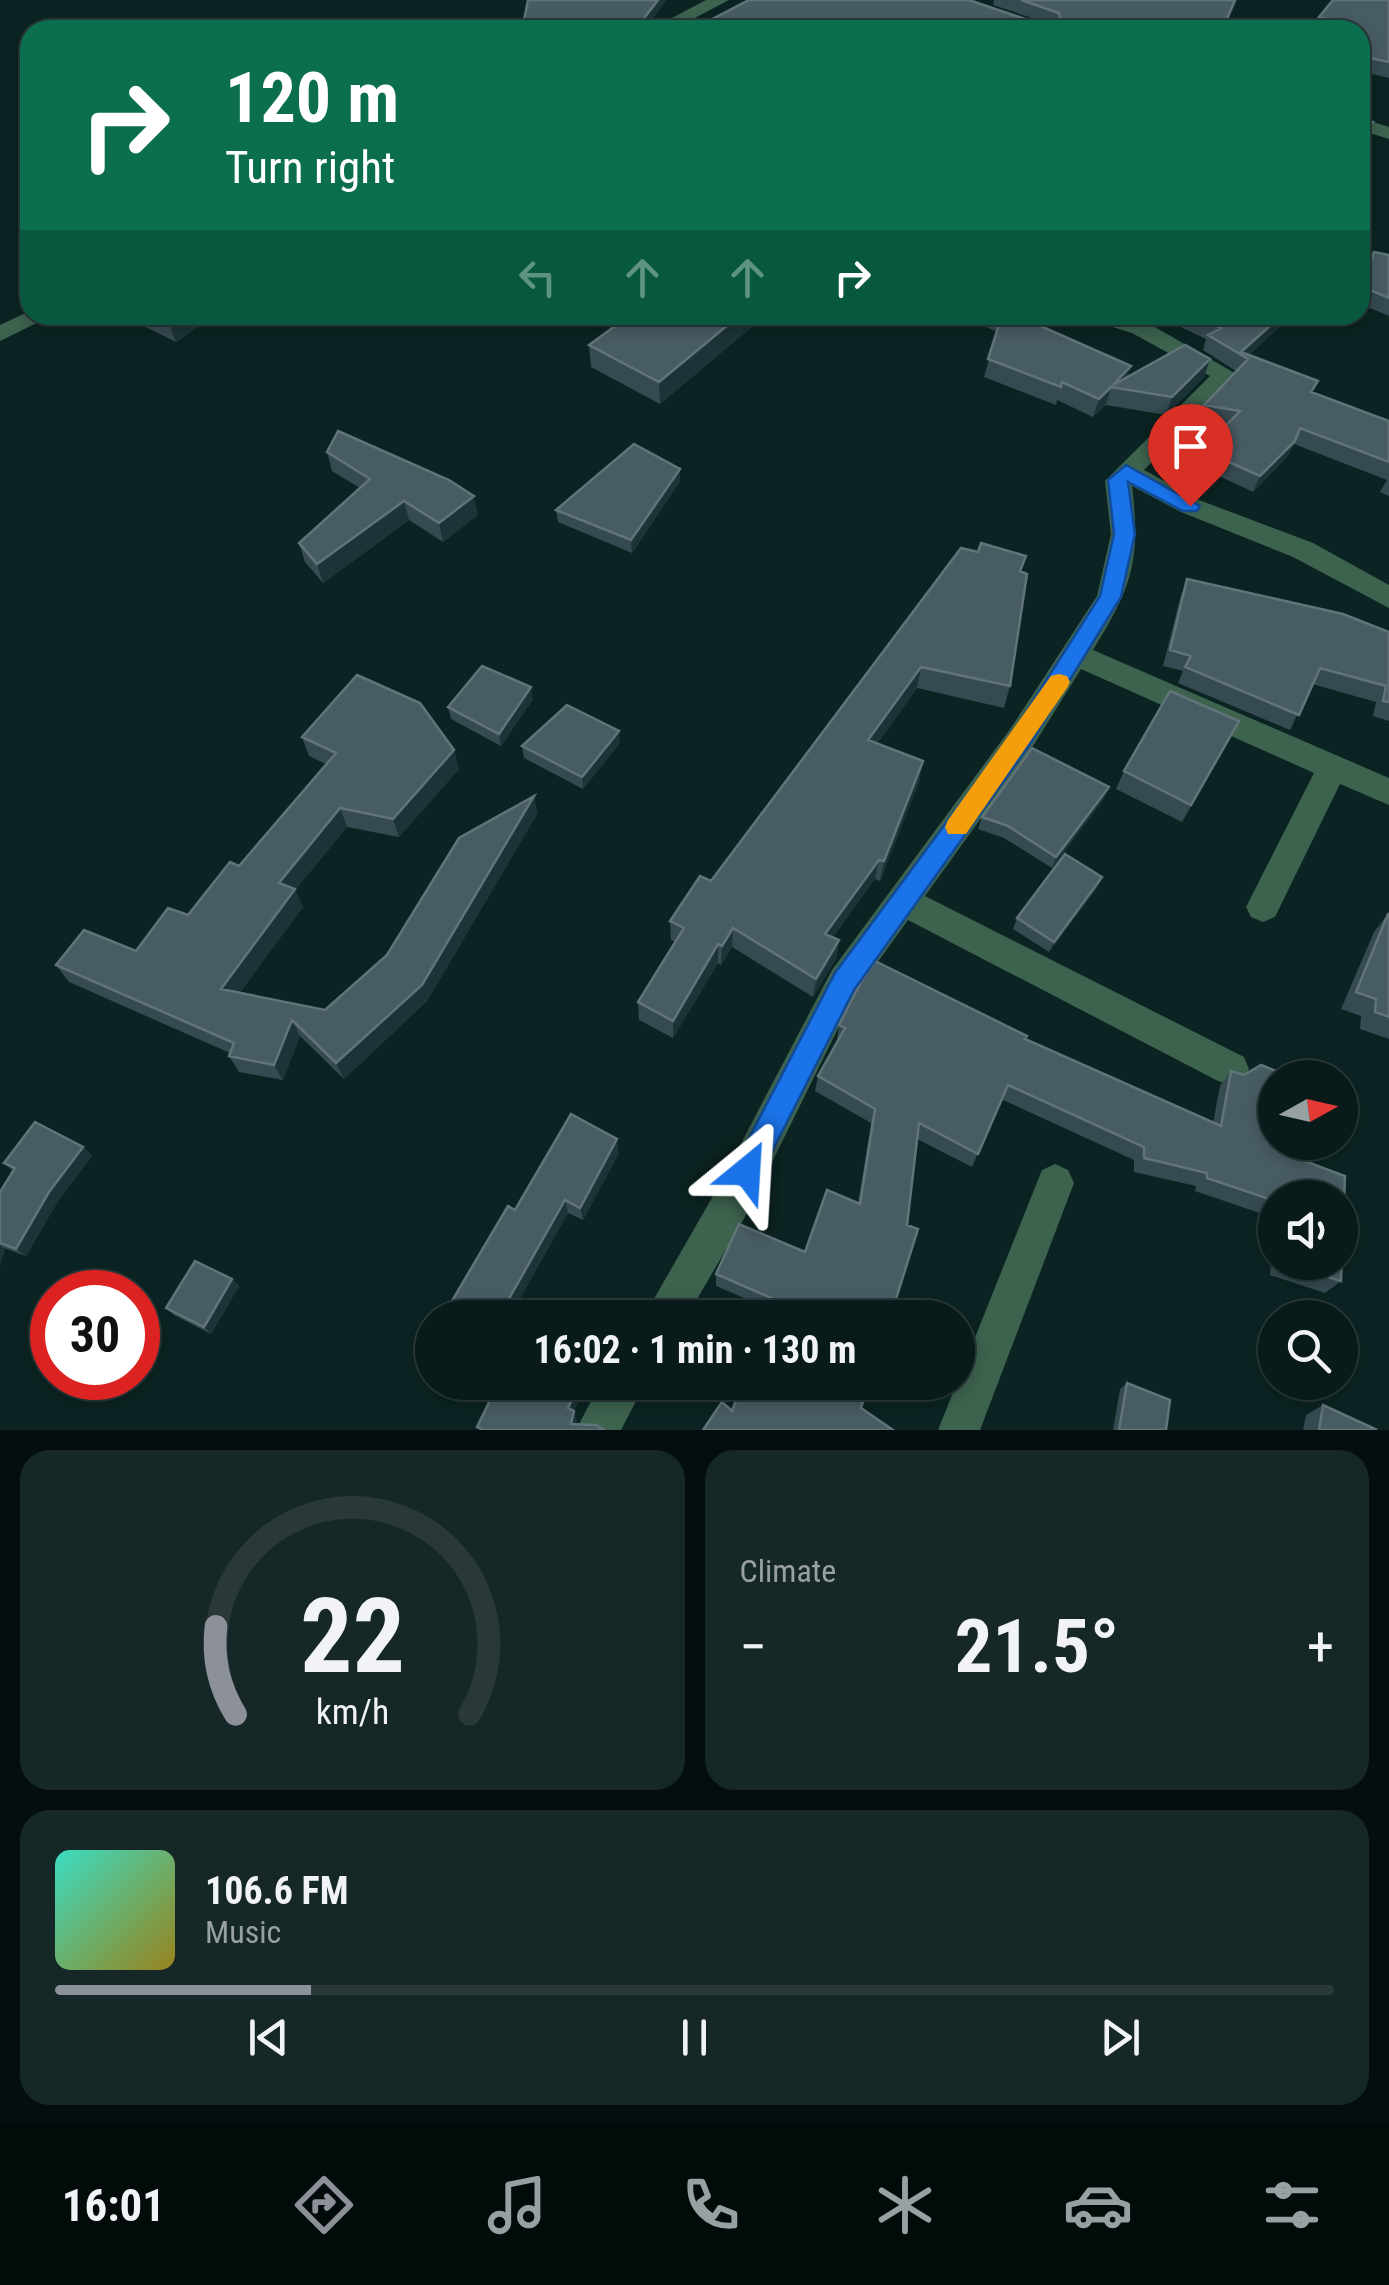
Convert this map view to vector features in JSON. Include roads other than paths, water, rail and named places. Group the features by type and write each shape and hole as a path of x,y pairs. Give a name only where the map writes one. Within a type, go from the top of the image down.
{"street":[{"path":"679,20 720,0"},
{"path":"673,1300 730,1202 844,982 1077,656 1111,597 1124,534 1118,480 1226,375 1130,325"},
{"path":"1126,472 1190,506 1302,550 1389,598"},
{"path":"1077,656 1389,792"},
{"path":"1263,907 1334,766"},
{"path":"904,901 1231,1069"},
{"path":"958,1430 1055,1183"},
{"path":"596,1430 614,1400"}]}
